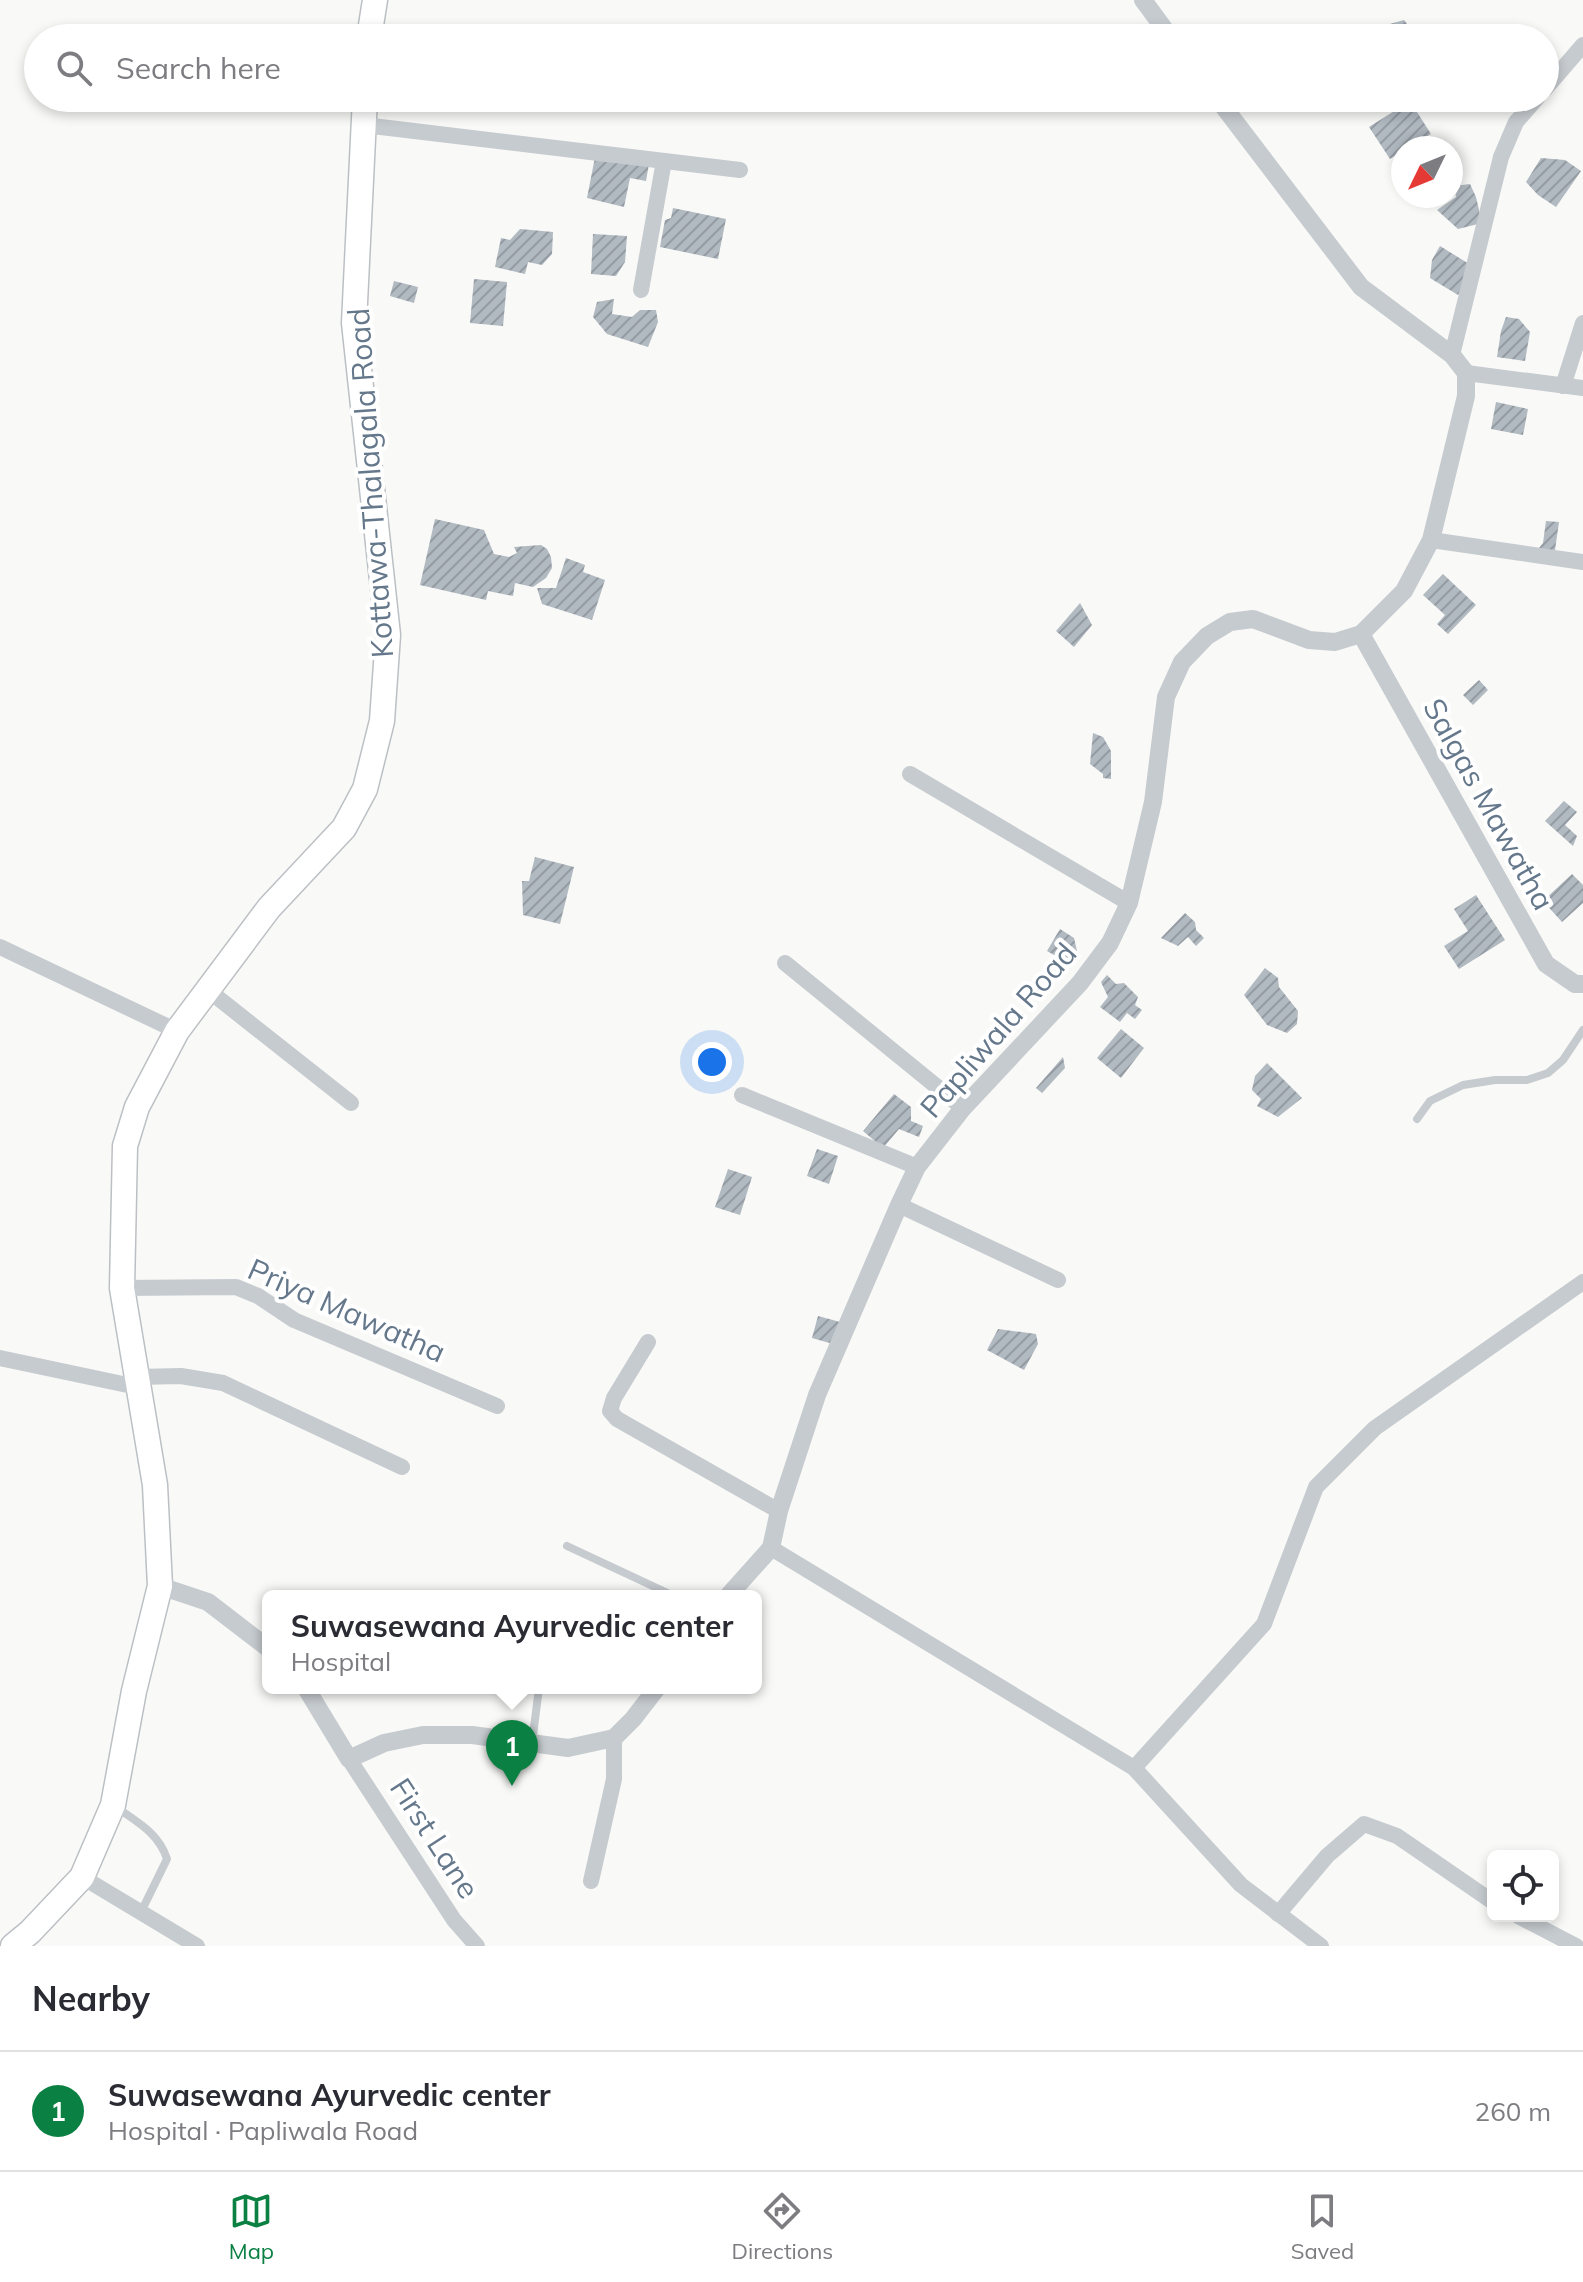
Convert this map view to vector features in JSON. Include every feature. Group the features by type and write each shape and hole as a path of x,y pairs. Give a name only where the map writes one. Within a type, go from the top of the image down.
{"main road":[{"path":"371,24 375,0"},
{"name":"Kottawa-Thalagala Road","path":"13,1946 82,1877 113,1805 134,1691 160,1586 155,1485 122,1288 125,1146 137,1107 177,1031 269,908 344,828 365,789 382,721 388,635 354,323 364,112"}],"street":[{"path":"1143,0 1161,24"},
{"path":"1559,73 1583,45"},
{"path":"1228,112 1361,287 1452,355 1466,373 1466,396 1431,540 1404,591 1361,634"},
{"path":"1452,355 1501,157 1516,122 1525,112"},
{"path":"364,125 740,170"},
{"path":"641,290 664,161"},
{"path":"1563,386 1583,323"},
{"path":"1466,373 1583,388"},
{"path":"1431,540 1583,562"},
{"name":"Papliwala Road","path":"733,1590 771,1548 779,1511 817,1395 917,1167 963,1108 1080,983 1110,943 1129,903 1153,802 1166,697 1182,662 1207,636 1230,622 1253,619 1309,640 1335,642 1361,634"},
{"name":"Salgas Mawatha","path":"1361,634 1546,964 1575,984 1583,984"},
{"path":"910,774 1129,903"},
{"path":"0,947 177,1031"},
{"path":"785,963 963,1108"},
{"path":"208,990 351,1103"},
{"path":"742,1095 917,1167"},
{"path":"899,1205 1058,1280"},
{"path":"1134,1768 1264,1624 1316,1487 1375,1428 1583,1282"},
{"name":"Priya Mawatha","path":"122,1288 236,1287 258,1296 294,1320 497,1406"},
{"path":"648,1342 614,1398 610,1411 617,1419 779,1511"},
{"path":"0,1358 136,1382 181,1376 223,1383 402,1467"},
{"path":"771,1548 1134,1768 1241,1885 1321,1946"},
{"path":"160,1586 208,1602 262,1643"},
{"path":"310,1694 349,1759 384,1743 423,1735 472,1735 568,1748 614,1738 652,1694"},
{"path":"591,1881 614,1779 614,1738"},
{"name":"First Lane","path":"349,1759 454,1920 477,1946"},
{"path":"1278,1914 1327,1856 1364,1824 1397,1836 1487,1898"},
{"path":"82,1877 197,1946"},
{"path":"1530,1922 1576,1946"}],"lane":[{"path":"1417,1119 1430,1101 1463,1085 1495,1080 1527,1080 1548,1073 1563,1060 1583,1030"},
{"path":"567,1546 661,1590"},
{"path":"532,1743 538,1694"},
{"path":"113,1805 153,1833 167,1859 140,1913"}],"building":[{"path":"1393,112 1417,112 1431,134 1391,136 1390,159 1369,127"},
{"path":"596,152 649,164 646,181 630,178 624,207 587,198"},
{"path":"1541,158 1565,160 1581,171 1556,207 1526,182"},
{"path":"1470,184 1482,223 1458,229 1437,210 1463,208 1463,185"},
{"path":"673,208 726,219 718,259 660,247 665,220 671,218"},
{"path":"520,229 553,232 552,254 542,265 528,262 525,274 495,267 501,238 510,240"},
{"path":"593,234 627,236 625,262 616,276 591,274"},
{"path":"1440,246 1474,267 1458,295 1430,278 1432,260"},
{"path":"474,279 507,282 503,326 470,323"},
{"path":"394,281 418,287 414,303 390,296"},
{"path":"614,299 612,314 632,317 640,310 656,310 658,322 648,347 607,334 593,317 597,302"},
{"path":"1506,317 1519,319 1530,332 1525,361 1497,357"},
{"path":"1496,402 1528,409 1523,435 1491,429"},
{"path":"435,519 484,530 494,554 509,557 517,553 514,547 541,545 551,557 552,568 546,578 533,587 515,583 513,596 488,591 486,600 420,585"},
{"path":"1546,521 1559,522 1554,557 1534,554 1543,543"},
{"path":"566,558 585,565 583,572 605,580 592,620 542,604 537,588 556,588"},
{"path":"1443,574 1476,605 1448,634 1437,624 1445,615 1423,595"},
{"path":"1080,603 1092,625 1074,647 1056,631"},
{"path":"1479,680 1488,690 1473,705 1463,695"},
{"path":"1093,733 1103,737 1111,751 1111,779 1103,778 1103,774 1090,764"},
{"path":"1564,801 1577,812 1565,825 1577,836 1573,846 1545,821"},
{"path":"535,857 574,867 560,924 523,915 522,881 529,881"},
{"path":"1572,874 1583,885 1583,903 1562,922 1543,901"},
{"path":"1476,895 1505,940 1459,969 1444,946 1468,931 1454,909"},
{"path":"1185,913 1195,922 1196,930 1204,938 1196,946 1188,937 1178,946 1161,938"},
{"path":"1060,929 1074,938 1077,951 1070,964 1047,951"},
{"path":"1265,968 1278,978 1279,987 1298,1011 1297,1024 1287,1033 1267,1025 1244,995"},
{"path":"1107,975 1116,984 1124,983 1138,997 1135,1005 1142,1010 1135,1019 1127,1013 1120,1022 1100,1007 1108,997 1101,982"},
{"path":"1121,1029 1144,1048 1121,1078 1097,1058"},
{"path":"1063,1057 1065,1068 1042,1093 1036,1088"},
{"path":"1267,1063 1302,1098 1278,1117 1257,1106 1261,1099 1252,1090 1255,1076"},
{"path":"894,1094 911,1107 911,1121 923,1126 919,1137 899,1129 883,1148 863,1131"},
{"path":"817,1149 838,1156 829,1184 807,1176"},
{"path":"728,1169 752,1177 740,1215 715,1207"},
{"path":"818,1316 840,1322 833,1344 812,1338"},
{"path":"998,1329 1036,1334 1038,1344 1024,1370 987,1350"}],"place":[{"name":"Suwasewana Ayurvedic center","path":"512,1786"}]}
